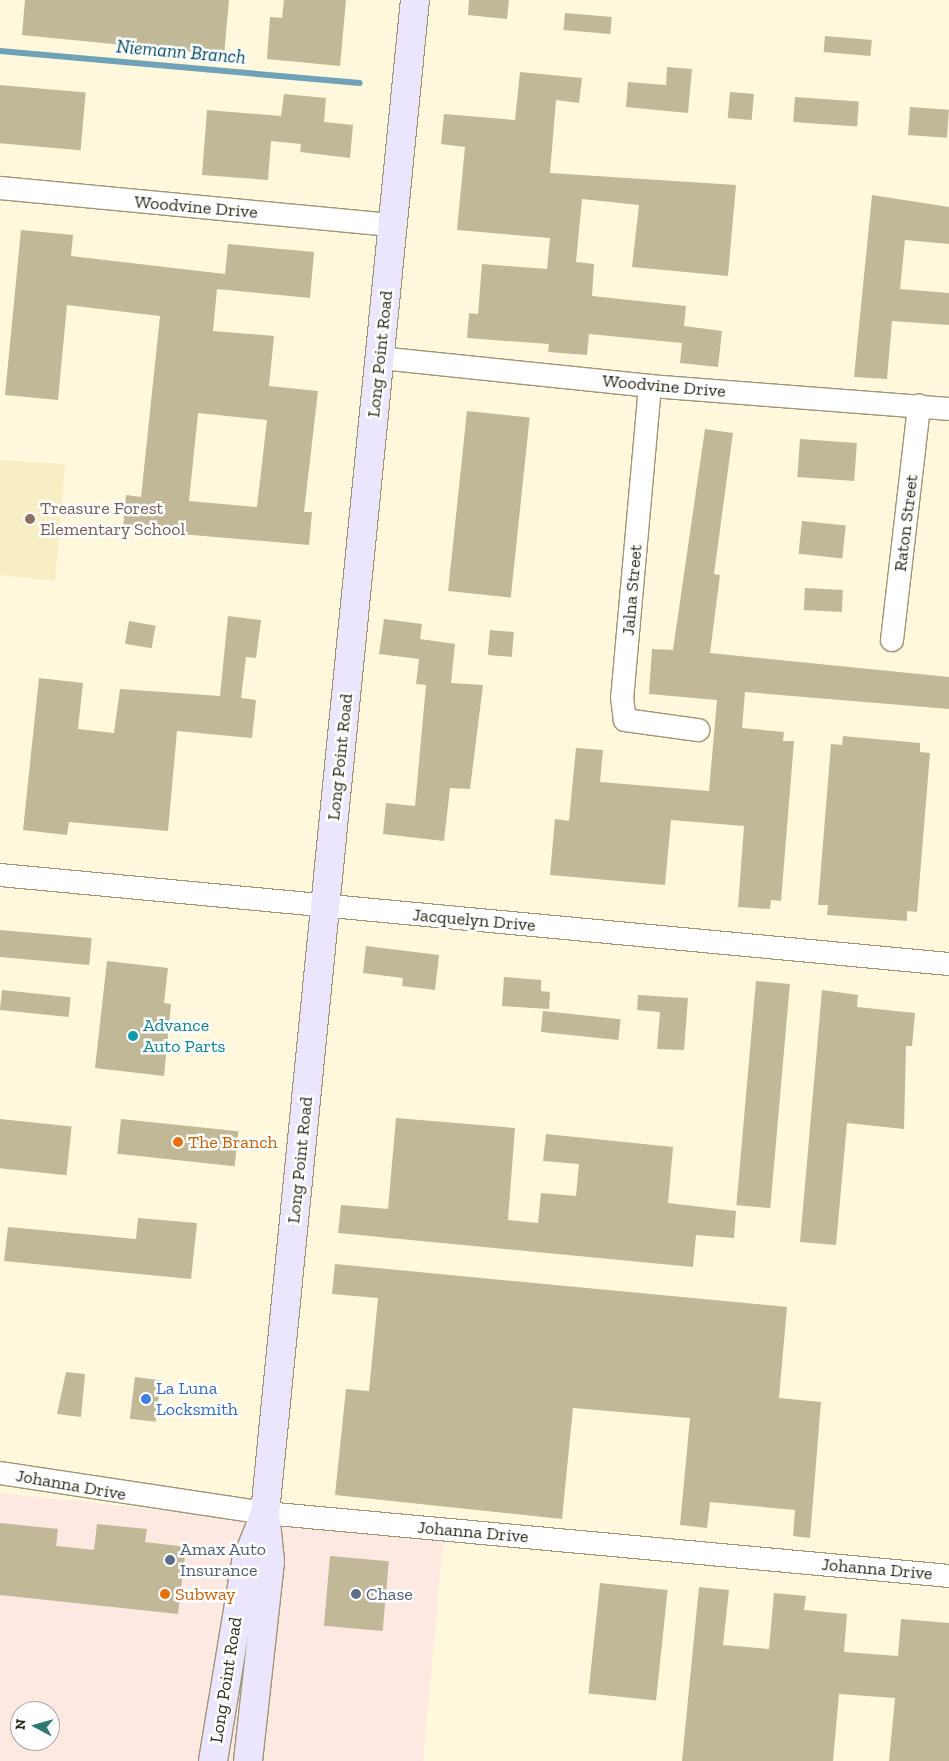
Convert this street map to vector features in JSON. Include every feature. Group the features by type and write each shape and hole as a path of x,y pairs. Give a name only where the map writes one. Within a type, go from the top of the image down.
{"main road":[{"name":"Long Point Road","path":"248,1761 270,1561 265,1513 415,0"},
{"name":"Long Point Road","path":"213,1761 246,1562 265,1513"}],"street":[{"name":"Woodvine Drive","path":"0,188 393,226"},
{"name":"Woodvine Drive","path":"380,358 650,386 949,409"},
{"name":"Jalna Street","path":"650,386 622,698 625,720 698,730"},
{"name":"Raton Street","path":"892,640 919,406"},
{"name":"Jacquelyn Drive","path":"0,875 949,964"},
{"name":"Johanna Drive","path":"0,1473 265,1513 949,1576"}],"shaded area":[{"name":"Treasure Forest Elementary School","path":"0,460 65,464 55,581 0,575"},
{"path":"0,1493 443,1540 423,1761 0,1761"}],"building":[{"path":"25,0 229,0 224,55 22,35"},
{"path":"284,0 346,0 340,66 267,59 270,17 282,18"},
{"path":"469,0 509,0 507,19 468,15"},
{"path":"565,13 612,17 610,34 564,30"},
{"path":"825,36 872,40 870,56 824,52"},
{"path":"667,67 692,69 688,113 626,107 628,82 666,85"},
{"path":"520,72 582,78 579,103 556,100 550,173 736,185 728,276 632,267 639,205 582,199 576,262 594,264 592,296 686,306 684,326 722,331 718,367 680,363 682,343 589,334 587,355 548,352 549,344 467,338 469,313 478,314 482,264 547,269 550,238 457,230 465,147 441,144 444,114 515,120"},
{"path":"0,85 86,92 81,150 0,143"},
{"path":"730,92 754,94 752,120 728,118"},
{"path":"284,94 326,98 324,122 353,125 350,158 300,152 301,144 271,141 268,180 202,175 207,110 281,116"},
{"path":"795,97 859,101 857,126 793,122"},
{"path":"910,107 949,110 947,138 908,135"},
{"path":"872,195 949,207 949,244 905,240 900,289 949,293 949,325 892,321 887,379 854,377"},
{"path":"21,230 73,235 71,256 225,274 228,244 314,252 310,298 217,289 213,331 274,336 269,386 318,391 304,512 312,512 309,545 123,529 126,495 141,497 160,316 67,305 58,400 5,395","holes":["198,413 267,420 257,507 189,501"]},
{"path":"467,411 530,418 511,598 448,591"},
{"path":"705,429 733,433 714,574 720,575 710,653 949,677 949,709 745,692 742,728 784,732 783,741 794,741 781,901 771,900 770,909 738,907 744,826 671,820 665,885 550,875 555,819 569,821 576,748 603,750 600,782 709,791 717,700 649,694 652,649 673,650"},
{"path":"800,439 857,443 854,481 797,477"},
{"path":"802,521 846,526 842,558 799,554"},
{"path":"805,588 843,590 842,612 804,610"},
{"path":"228,616 261,620 256,658 246,657 241,698 256,700 252,738 177,731 168,831 69,822 67,835 23,830 39,678 83,683 78,729 114,733 120,689 220,696"},
{"path":"384,619 422,624 420,639 455,644 451,683 483,685 470,789 450,788 444,841 383,834 386,803 415,806 426,685 416,684 419,659 379,654"},
{"path":"129,621 156,626 152,648 125,644"},
{"path":"490,630 514,632 512,657 488,655"},
{"path":"843,736 920,743 920,752 930,753 917,912 907,911 907,921 827,915 828,905 818,905 831,744 842,745"},
{"path":"0,930 92,938 89,965 0,957"},
{"path":"366,946 439,955 435,990 402,986 403,978 363,973"},
{"name":"Advance Auto Parts","path":"107,961 168,968 164,1003 171,1004 164,1076 95,1068"},
{"path":"504,977 541,980 541,991 550,992 549,1009 502,1006"},
{"path":"756,981 790,984 770,1208 736,1205"},
{"path":"2,990 71,997 69,1017 0,1010"},
{"path":"822,990 858,995 857,1007 915,1013 912,1046 906,1046 904,1129 847,1123 836,1245 800,1242"},
{"path":"638,995 688,998 684,1050 657,1049 660,1012 637,1010"},
{"path":"543,1011 621,1019 618,1040 541,1032"},
{"path":"396,1118 515,1128 508,1220 538,1223 541,1193 576,1196 579,1164 543,1161 546,1134 673,1147 668,1203 736,1211 734,1238 696,1235 693,1267 338,1233 341,1205 388,1209"},
{"path":"0,1119 72,1127 66,1175 0,1168"},
{"name":"The Branch","path":"121,1119 238,1131 235,1166 117,1154"},
{"path":"138,1218 197,1223 191,1279 4,1261 8,1227 136,1239"},
{"path":"335,1264 787,1307 779,1398 821,1402 810,1538 793,1536 795,1510 710,1502 707,1528 680,1525 690,1418 573,1408 562,1519 335,1495 346,1389 369,1391 378,1298 332,1294"},
{"path":"66,1372 85,1374 81,1417 57,1414"},
{"name":"La Luna Locksmith","path":"135,1377 161,1380 156,1422 130,1419"},
{"path":"0,1523 58,1529 56,1546 94,1550 97,1524 147,1529 145,1542 186,1547 178,1614 0,1595"},
{"name":"Chase","path":"330,1556 389,1561 383,1631 324,1626"},
{"path":"600,1583 668,1590 656,1700 588,1693"},
{"path":"699,1587 729,1590 723,1645 769,1649 774,1593 806,1596 804,1610 847,1614 844,1652 898,1656 901,1619 949,1623 949,1761 889,1761 895,1698 839,1694 833,1761 682,1761"}],"waterway":[{"name":"Niemann Branch","path":"0,51 360,83"}],"place":[{"name":"Treasure Forest Elementary School","path":"30,519"},
{"name":"Advance Auto Parts","path":"133,1036"},
{"name":"The Branch","path":"178,1142"},
{"name":"La Luna Locksmith","path":"146,1399"},
{"name":"Amax Auto Insurance","path":"170,1560"},
{"name":"Subway","path":"165,1594"},
{"name":"Chase","path":"356,1594"}]}
